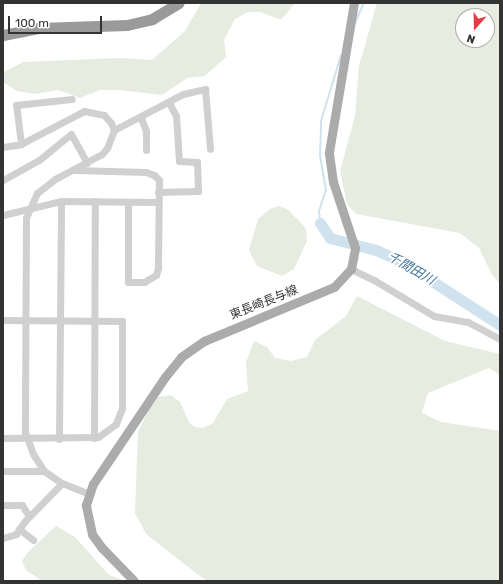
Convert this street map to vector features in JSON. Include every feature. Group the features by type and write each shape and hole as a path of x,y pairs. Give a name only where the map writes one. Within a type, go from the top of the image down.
{"highway":[{"path":"3,35 39,28 127,25 152,19 180,3"}],"main road":[{"path":"351,269 355,248 333,182 329,152 354,3"},
{"name":"東長崎長与線","path":"134,581 102,548 92,534 87,520 89,494 134,421 182,356 204,341 334,287 351,269"}],"street":[{"path":"114,130 169,103 183,94 205,89 210,149"},
{"path":"21,144 16,104 72,99"},
{"path":"158,192 198,191 197,162 180,162 176,116 169,103"},
{"path":"3,147 21,144 84,111 104,115 112,123 114,130 107,148 87,163 44,187 37,193 28,211 26,320 27,439 32,454 44,471 62,483 89,494"},
{"path":"140,118 146,131 146,150"},
{"path":"3,180 39,160 71,134 87,163"},
{"path":"73,170 146,172 154,175 159,180 158,272 149,280 128,282 128,202"},
{"path":"3,215 28,211 61,201 158,202"},
{"path":"59,439 61,201"},
{"path":"94,438 95,202"},
{"path":"351,269 374,280 434,316 468,322 500,339"},
{"path":"3,320 122,321 122,408 116,424 107,433 94,438 3,438"},
{"path":"3,471 44,471"},
{"path":"3,538 12,537 29,516 62,483"},
{"path":"3,505 22,505 29,516"},
{"path":"19,528 33,540"}],"shaded area":[{"path":"201,3 295,3 281,20 260,12 248,12 235,19 224,40 226,57 205,76 187,78 162,95 119,90 100,90 80,98 58,90 35,94 17,91 3,82 4,72 23,62 119,58 152,60 185,31"},
{"path":"377,3 500,3 500,284 492,275 479,248 460,233 356,214 347,204 340,171 355,116 359,66"},
{"path":"279,206 287,209 306,229 307,241 294,269 282,276 257,266 249,250 258,219 270,209"},
{"path":"357,296 445,341 500,354 500,375 489,368 428,393 422,413 441,422 500,431 500,581 208,581 146,534 135,513 138,432 148,411 158,397 171,395 180,402 189,422 195,427 203,428 213,423 227,399 248,391 246,362 254,341 267,347 275,358 291,361 307,357 315,340 346,316"},
{"path":"56,526 75,537 109,575 125,581 42,581 26,570 22,561 27,553"}],"waterway":[{"path":"354,25 364,3"},
{"path":"320,223 319,211 326,190 320,156 321,121 341,55"},
{"name":"千間田川","path":"320,223 330,238 376,250 401,261 500,325"}]}
